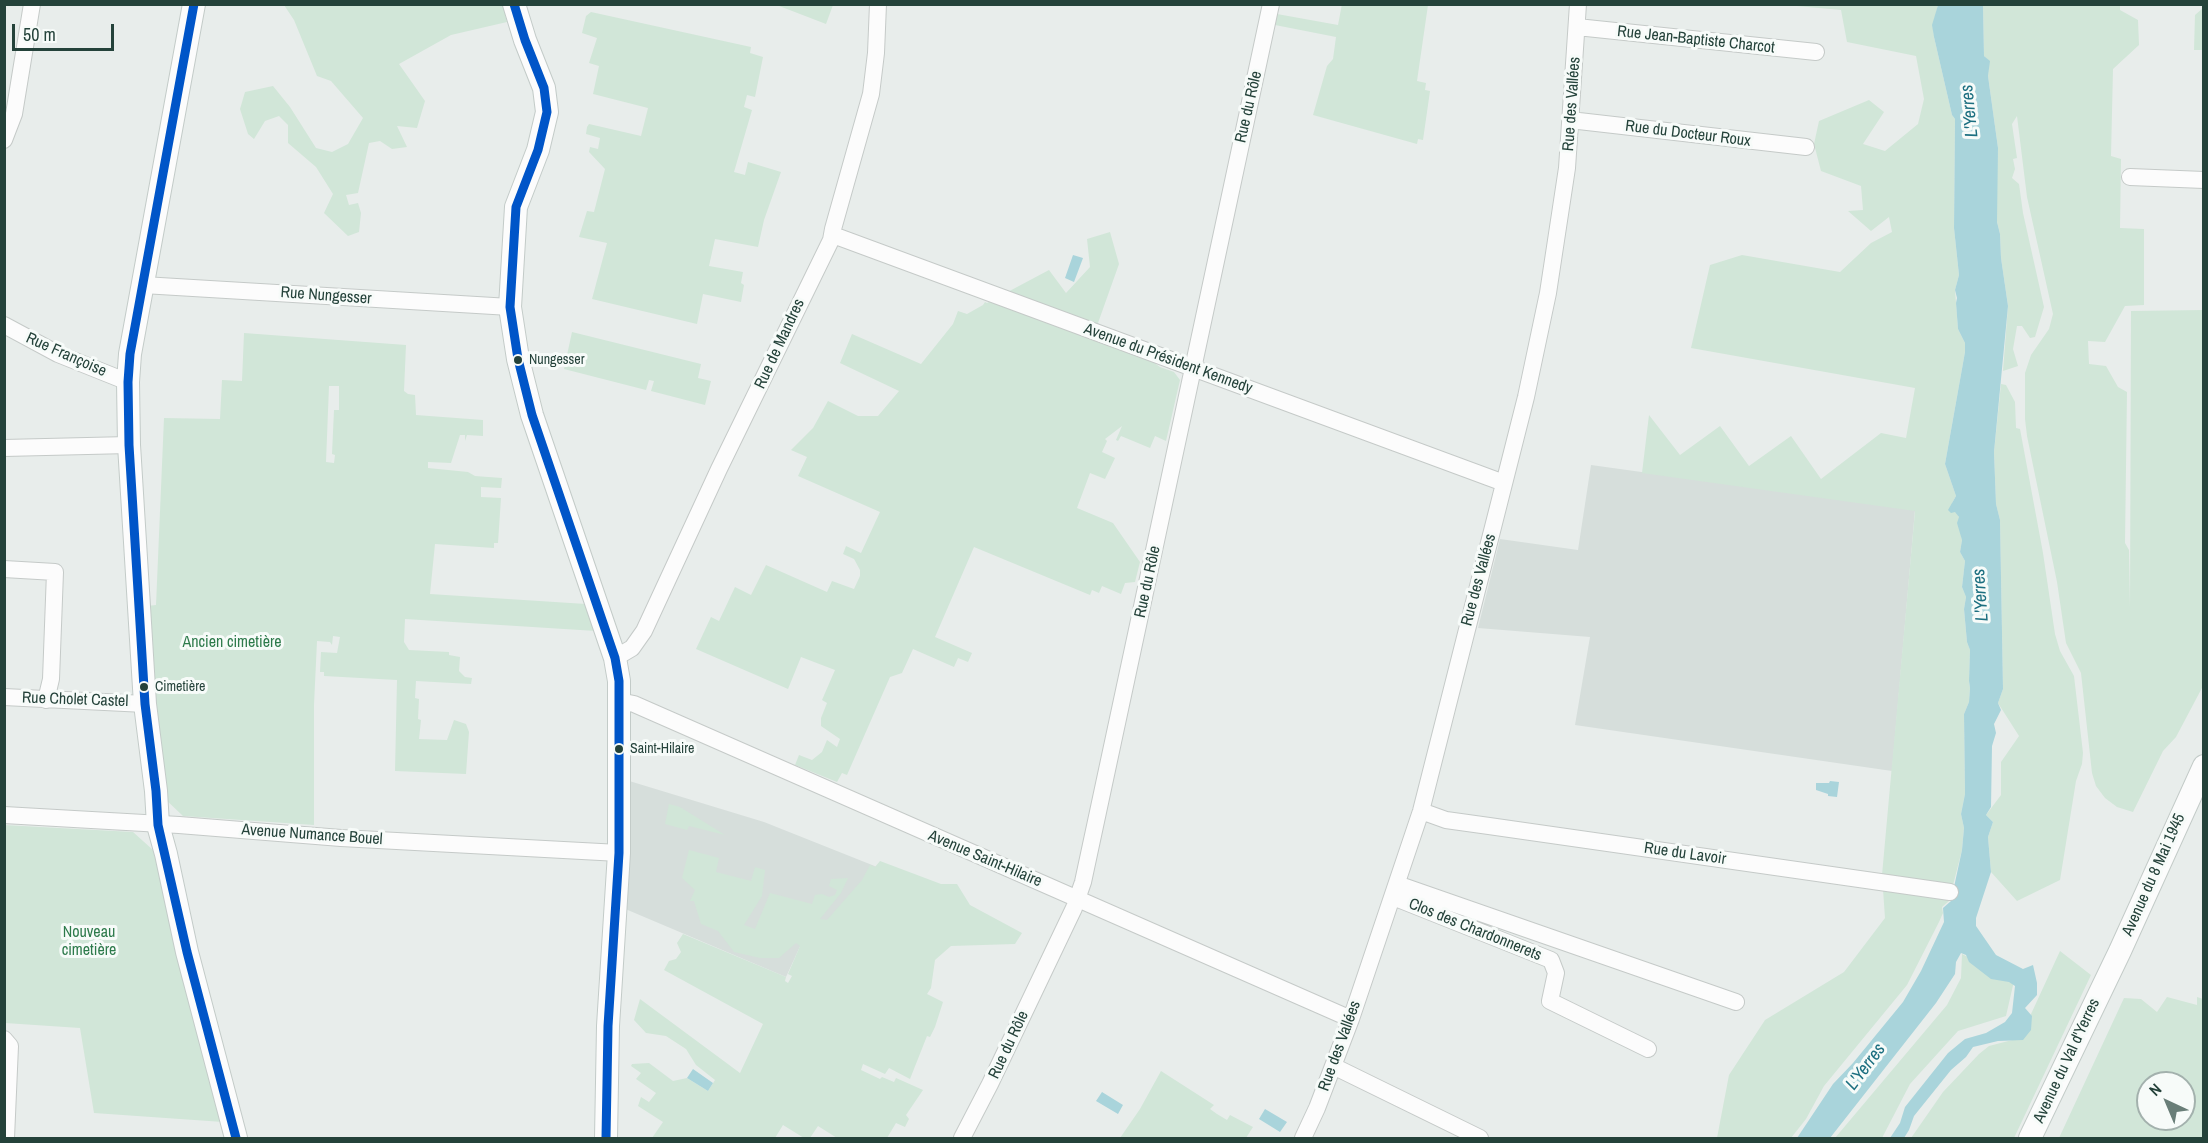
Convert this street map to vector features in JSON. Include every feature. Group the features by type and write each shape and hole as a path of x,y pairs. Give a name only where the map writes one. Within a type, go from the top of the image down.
{"street":[{"path":"4,140 14,114 32,4"},
{"path":"194,4 130,354 129,445 145,704 158,825 187,952 236,1138"},
{"path":"514,4 544,88 546,112 538,150 516,207 510,307 529,407 615,658 619,701 619,853 608,1026 606,1138"},
{"name":"Rue de Mandres","path":"615,658 632,648 645,631 719,470 833,235 871,94 876,53 878,4"},
{"name":"Rue du Rôle","path":"962,1138 1078,899 1271,4"},
{"name":"Rue des Vallées","path":"1303,1138 1351,1019 1421,811 1526,398 1548,293 1567,168 1578,4"},
{"name":"Rue Jean-Baptiste Charcot","path":"1577,27 1816,52"},
{"name":"Rue du Docteur Roux","path":"1570,120 1806,147"},
{"path":"2130,177 2204,180"},
{"name":"Avenue du Président Kennedy","path":"833,235 1504,483"},
{"name":"Rue Nungesser","path":"143,285 510,307"},
{"name":"Rue Françoise","path":"4,325 58,354 128,382"},
{"path":"4,448 129,445"},
{"path":"4,569 55,572 51,679 46,700"},
{"name":"Rue Cholet Castel","path":"4,697 145,704"},
{"name":"Avenue Saint-Hilaire","path":"619,701 634,704 1351,1019"},
{"name":"Avenue du 8 Mai 1945","path":"2109,987 2204,766"},
{"name":"Avenue du 8 Mai 1945","path":"2109,987 2204,800"},
{"name":"Rue du Lavoir","path":"1421,811 1446,820 1950,892"},
{"name":"Avenue Numance Bouel","path":"4,815 341,838 619,853"},
{"path":"1395,891 1736,1002"},
{"name":"Clos des Chardonnerets","path":"1395,891 1551,960 1556,973 1550,1001 1648,1049"},
{"name":"Avenue du Val d'Yerres","path":"2030,1138 2109,987"},
{"name":"Avenue du Val d'Yerres","path":"2048,1138 2109,987"},
{"path":"4,1040 10,1046 6,1138"},
{"path":"1333,1066 1480,1138"}],"shaded area":[{"path":"1591,465 1915,510 1892,771 1575,725 1590,637 1478,628 1500,539 1578,550"},
{"path":"626,780 764,822 960,900 803,940 786,977 623,908"}],"green space":[{"path":"774,4 833,4 833,5 826,24"},
{"path":"1342,4 1428,5 1417,81 1426,83 1425,90 1430,91 1423,140 1418,139 1417,144 1313,115 1327,66 1333,59 1336,37 1275,25 1277,14 1338,25"},
{"path":"284,5 503,5 507,22 451,35 399,64 425,101 417,128 397,126 407,147 392,149 380,141 369,143 358,193 346,195 349,205 358,203 361,213 359,232 348,236 324,213 333,194 316,167 288,143 288,125 279,116 265,121 254,139 248,134 240,109 245,92 273,86 290,107 316,148 332,152 348,144 363,118 331,81 317,76 294,20"},
{"path":"1786,5 1938,5 1933,25 1934,37 1952,115 1955,119 1954,228 1959,275 1955,290 1958,329 1965,343 1945,464 1956,496 1952,503 1959,517 1962,540 1960,552 1965,561 1962,587 1966,597 1964,609 1967,642 1970,650 1969,702 1964,714 1965,794 1961,814 1964,828 1962,850 1949,901 1942,907 1943,913 1939,922 1907,985 1824,1086 1806,1119 1791,1138 1717,1138 1729,1075 1765,1020 1844,972 1885,918 1882,875 1915,511 1642,473 1649,415 1680,455 1720,426 1749,466 1791,436 1821,479 1881,433 1906,438 1915,388 1691,348 1710,265 1742,255 1840,272 1871,243 1892,232 1889,217 1871,231 1848,211 1863,210 1861,186 1821,171 1814,144 1819,121 1869,100 1884,112 1863,144 1885,151 1918,124 1924,99 1916,56 1847,42 1841,10"},
{"path":"1983,5 2120,5 2120,10 2138,20 2139,45 2113,69 2111,156 2121,159 2120,228 2144,229 2144,305 2125,306 2105,342 2088,341 2089,364 2106,366 2118,387 2127,392 2125,543 2129,550 2130,608 2131,311 2203,310 2203,686 2176,737 2163,751 2133,812 2117,807 2105,798 2096,786 2092,773 2081,673 2066,643 2057,582 2027,436 2025,373 2031,355 2049,329 2053,314 2027,197 2017,116 2012,124 2017,158 2013,159 2015,169 2012,178 2019,184 2023,213 2044,307 2035,337 2030,338 2022,326 2017,326 2013,349 2018,366 2003,371 2008,306 1995,202 1998,148 1988,76 1989,61 1984,56"},
{"path":"2203,8 2203,50 2194,50 2195,15"},
{"path":"591,12 751,47 750,53 763,57 755,97 747,95 744,107 752,110 734,172 745,175 748,162 781,172 764,220 758,247 715,239 709,266 743,272 741,283 744,285 741,302 703,294 697,324 592,299 607,243 579,237 587,211 594,212 605,169 589,152 590,147 598,149 600,138 586,134 587,127 589,124 641,136 648,108 593,94 599,66 589,63 597,38 582,33 586,16"},
{"path":"1110,232 1119,264 1098,323 1160,367 1174,372 1180,380 1166,441 1155,436 1150,448 1121,436 1118,441 1116,440 1122,426 1105,439 1107,441 1102,452 1115,458 1105,479 1090,473 1077,508 1113,523 1140,562 1135,582 1125,583 1121,594 1102,586 1099,593 1092,590 1090,595 974,547 935,637 972,653 968,662 958,658 954,667 913,649 902,673 890,677 847,775 842,773 837,782 795,765 799,755 812,760 822,752 827,740 837,747 840,739 821,726 821,718 827,703 822,700 835,670 801,657 788,689 696,649 711,617 719,621 735,587 751,595 766,565 827,592 832,581 854,589 860,576 860,570 854,559 843,554 846,546 861,553 880,512 798,476 807,457 791,450 813,428 828,401 858,416 878,416 899,391 840,363 852,334 921,364 953,324 958,311 967,314 985,302 1049,270 1066,293 1090,267 1087,239"},
{"path":"572,332 701,364 698,378 711,381 705,405 651,391 654,381 649,380 646,390 564,369"},
{"name":"Ancien cimetière","path":"244,333 406,345 404,391 415,395 416,415 483,420 483,436 467,435 465,441 465,435 460,435 451,463 428,462 428,468 502,478 501,488 481,487 481,497 501,498 498,543 494,543 494,548 435,544 430,594 586,604 596,631 405,619 404,642 409,650 449,652 449,655 460,657 459,671 465,677 472,678 471,684 416,681 415,698 419,699 418,719 421,720 419,739 447,740 454,720 466,724 469,732 466,774 395,771 397,680 324,676 324,672 320,672 321,652 337,653 340,637 333,636 332,645 330,642 317,641 314,705 314,825 183,816 163,797 147,606 156,605 164,418 220,419 222,380 242,381","holes":["329,386 339,386 339,410 334,410 332,454 335,455 334,463 326,462"]},
{"path":"2001,384 2006,385 2015,402 2016,428 2020,429 2043,553 2055,634 2060,651 2074,676 2083,753 2076,781 2060,880 2017,901 1991,872 1988,837 1993,822 1986,815 2001,795 2001,762 2019,736 1998,703 2003,689 2000,520 1996,504 1994,452"},
{"path":"669,804 680,807 725,835 689,826 687,830 665,824"},
{"name":"Nouveau cimetière","path":"4,825 133,832 153,850 223,1122 94,1113 80,1028 5,1023"},
{"path":"689,850 719,858 716,872 751,881 755,867 765,870 762,896 744,925 755,929 770,893 812,904 815,895 822,894 829,897 835,895 837,890 829,886 831,879 848,878 841,893 820,919 827,920 862,880 870,865 875,867 880,861 941,884 957,884 970,905 1022,933 1015,944 951,946 935,960 931,988 927,994 943,1002 935,1027 930,1037 927,1036 910,1079 889,1068 885,1074 863,1064 861,1070 880,1079 882,1077 894,1082 896,1078 923,1090 906,1115 909,1119 905,1127 896,1123 887,1138 837,1138 818,1126 810,1138 804,1138 783,1125 775,1138 652,1138 663,1122 638,1106 641,1097 649,1102 656,1093 636,1079 641,1073 631,1066 632,1064 649,1063 673,1081 687,1078 708,1091 715,1080 696,1065 686,1049 666,1036 646,1033 634,1020 640,999 740,1073 763,1024 664,970 669,961 676,959 681,952 677,943 683,934 786,977 785,981 788,983 792,976 788,974 800,946 796,943 779,958 760,958 734,952 718,931 701,924 694,901 690,901 695,890 682,878"},
{"path":"2060,951 2091,975 2014,1138 1911,1138 1943,1092 1979,1054 1989,1046 2020,1038"},
{"path":"1962,954 2014,981 2006,1016 1958,1031 1910,1084 1882,1138 1835,1138 1947,1005 1961,978"},
{"path":"2167,997 2197,1005 2197,997 2203,999 2203,1138 2059,1138 2124,998 2141,999 2157,1012"},
{"path":"1161,1071 1214,1105 1210,1109 1217,1114 1227,1120 1230,1115 1253,1127 1246,1138 1120,1138 1140,1109"}],"water":[{"name":"L'Yerres","path":"1938,5 1983,5 1984,56 1990,61 1988,76 1998,148 1997,222 2008,306 1994,452 1996,504 2000,520 2003,689 1998,703 2001,710 1994,724 1996,733 1992,746 1991,807 1986,815 1993,822 1988,837 1991,872 1976,918 1976,926 1996,955 2023,969 2033,965 2037,995 2025,1008 2032,1016 2031,1030 2023,1040 1998,1041 1973,1047 1914,1116 1904,1138 1890,1138 1900,1123 1905,1107 1948,1053 1965,1039 1986,1033 2005,1022 2012,1013 2015,986 2009,982 1991,979 1961,953 1956,962 1955,974 1936,1003 1830,1138 1797,1138 1833,1084 1903,1002 1921,971 1944,922 1943,908 1951,901 1962,850 1964,828 1961,814 1965,794 1964,714 1969,702 1970,650 1967,642 1964,609 1966,597 1962,587 1965,561 1960,552 1962,540 1957,523 1959,517 1955,512 1951,513 1948,510 1956,496 1945,464 1965,343 1958,329 1955,290 1959,275 1954,228 1955,119 1952,115 1932,25"},
{"path":"1073,255 1083,258 1074,282 1065,278"},
{"path":"1830,781 1839,782 1837,797 1828,796 1816,790 1816,783 1829,783"},
{"path":"693,1069 713,1083 708,1091 687,1078"},
{"path":"1102,1092 1123,1105 1118,1114 1096,1101"},
{"path":"1265,1109 1287,1122 1280,1132 1259,1119"}],"transit line":[{"path":"194,4 130,354 129,445 145,704 158,825 187,952 236,1138"},
{"path":"514,4 544,88 547,112 538,150 516,207 510,307 518,359 532,415 615,658 619,681 619,853 608,1026 606,1138"}],"place":[{"name":"Nungesser","path":"518,360"},
{"name":"Cimetière","path":"144,687"},
{"name":"Saint-Hilaire","path":"619,749"}]}
